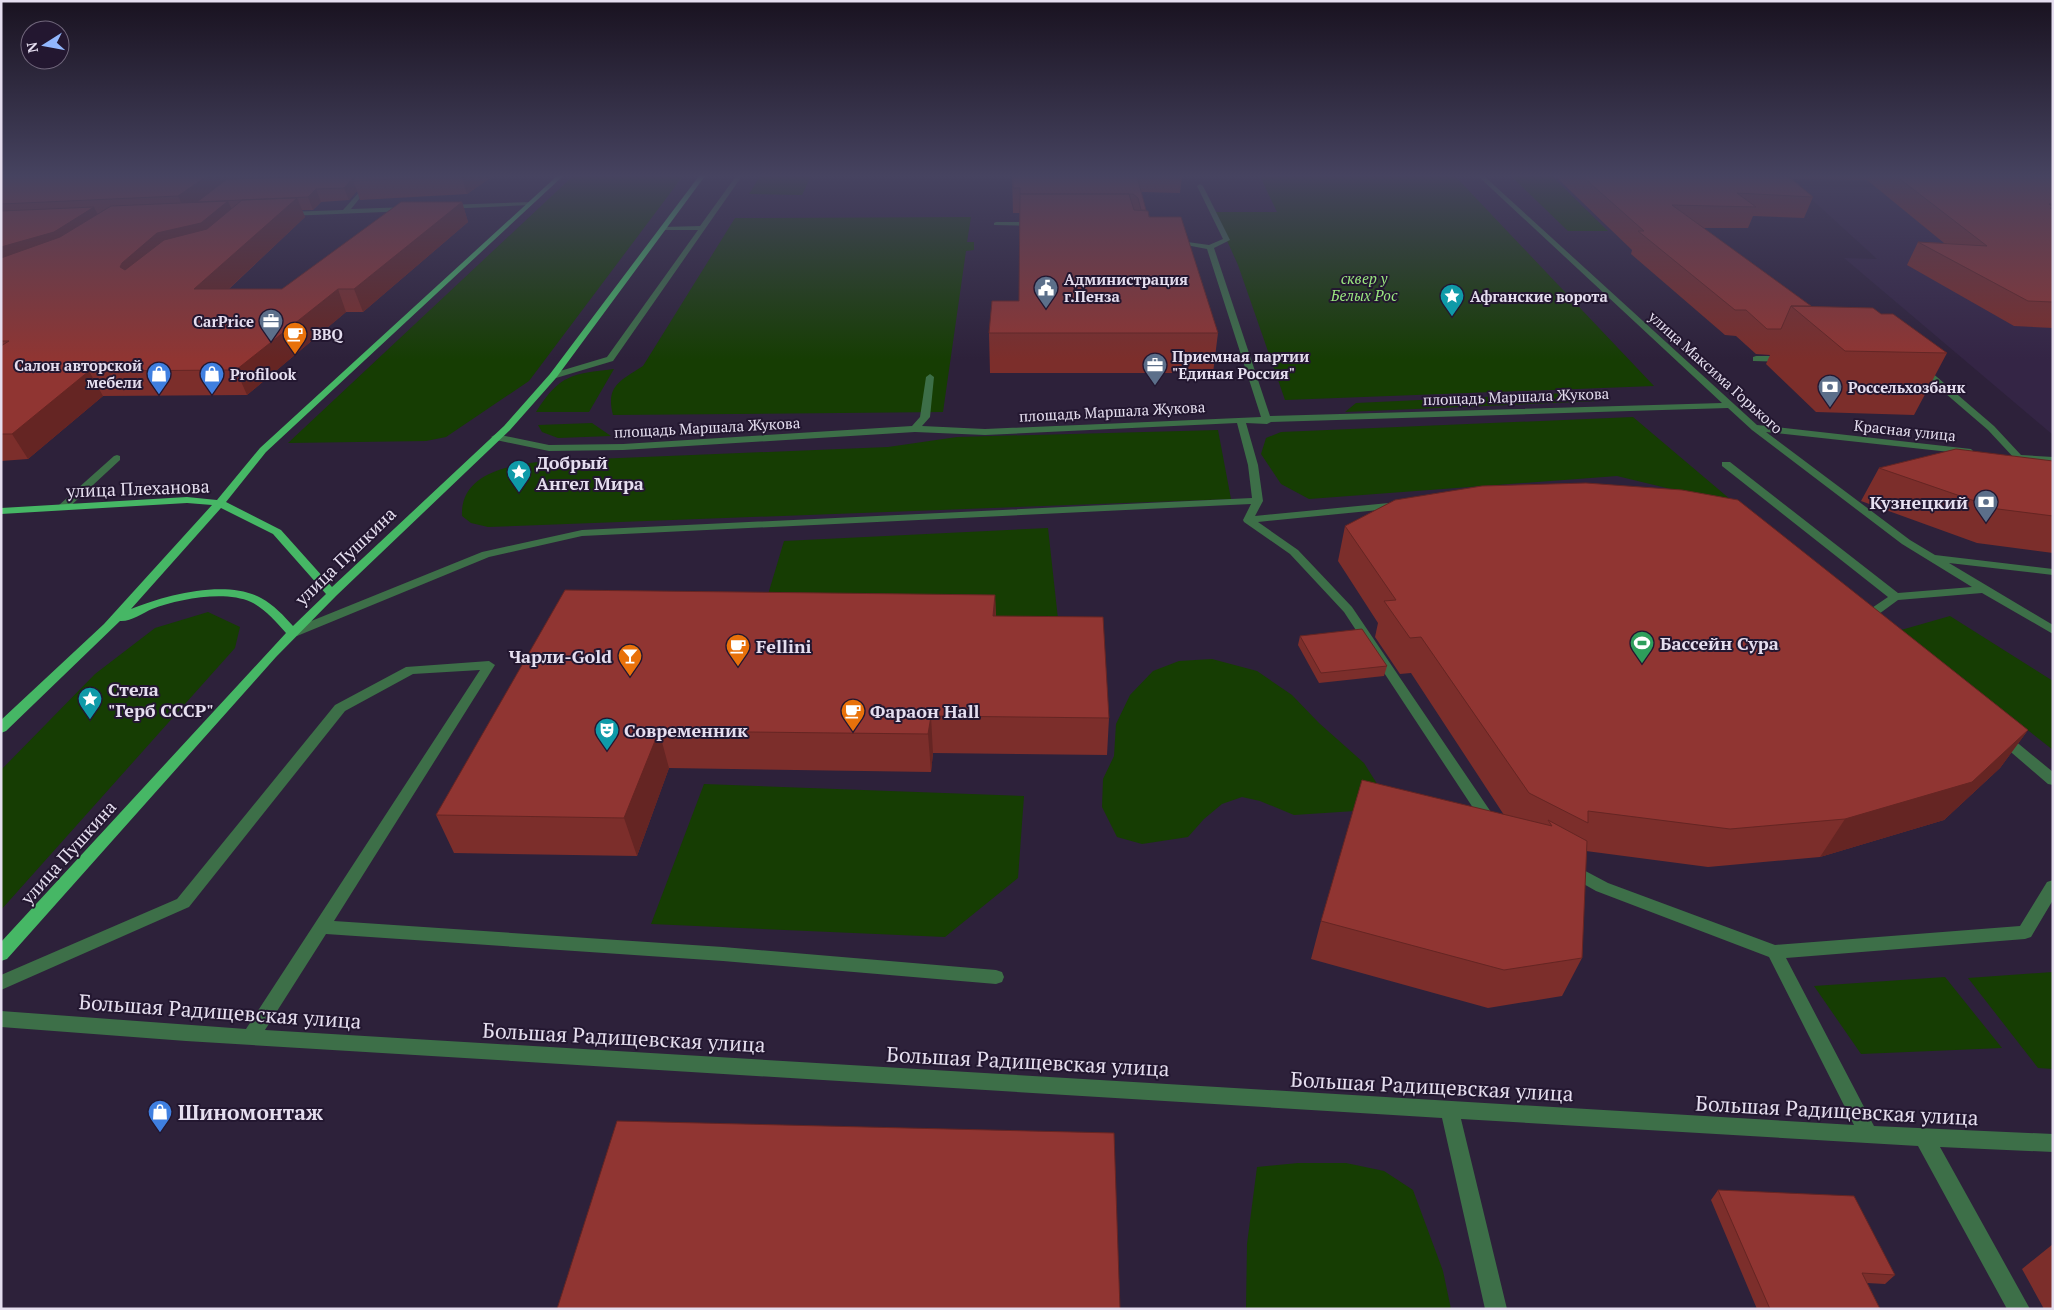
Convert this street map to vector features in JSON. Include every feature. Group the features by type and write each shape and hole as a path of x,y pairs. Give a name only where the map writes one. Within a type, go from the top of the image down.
{"main road":[{"path":"1,728 108,627 220,503 263,450 492,237"},
{"name":"улица Пушкина","path":"1,954 293,633 496,437 553,376 658,237"},
{"name":"улица Плеханова","path":"1,511 188,500 220,503 277,532 332,594"},
{"path":"108,627 137,609 171,600 224,594 254,599 274,612 293,633"}],"street":[{"path":"553,376 610,359 696,237"},
{"path":"1161,242 1210,247 1227,240 1226,237"},
{"name":"улица Максима Горького","path":"1547,237 1755,428 1906,542 2053,630"},
{"path":"1210,247 1267,421"},
{"path":"1756,358 1794,360"},
{"path":"1907,363 1916,364 1991,428 2018,457"},
{"path":"915,429 925,417 930,377"},
{"name":"площадь Маршала Жукова","path":"496,437 549,448 623,448 915,429 985,432 1241,420 1267,421 1730,405"},
{"path":"1241,420 1253,465 1258,501 1248,520"},
{"name":"Красная улица","path":"1755,428 1981,453"},
{"path":"2000,455 2053,460"},
{"path":"62,508 117,458"},
{"path":"1726,464 1895,597"},
{"path":"293,633 486,554 582,533 1258,501"},
{"path":"1248,520 1406,505"},
{"path":"1248,520 1294,552 1348,610 1494,829 1503,834"},
{"path":"1932,557 2053,572"},
{"path":"1863,619 1895,597 1984,589"},
{"path":"1,983 183,903 340,708 410,670 489,665 251,1036"},
{"path":"1992,728 2053,780"},
{"path":"1561,865 1602,887 1775,952 2026,932 2053,886"},
{"path":"321,927 723,954 996,977"},
{"path":"1775,952 1868,1135"},
{"name":"Большая Радищевская улица","path":"1,1019 1868,1135 2053,1144"},
{"path":"1449,1109 1496,1309"},
{"path":"1924,1138 2019,1309"}],"shaded area":[{"path":"1853,237 2053,237 2053,435 1844,258 1877,259"}],"green space":[{"path":"508,237 637,237 529,381 446,437 426,441 288,443"},
{"path":"723,237 968,237 967,242 974,242 974,250 966,251 943,412 613,415 611,397 613,390 622,380 643,366"},
{"name":"сквер у Белых Рос","path":"1225,237 1513,237 1654,386 1285,400 1238,265"},
{"path":"614,369 589,412 536,412 552,390 568,378 587,372"},
{"path":"1589,392 1598,401 1345,412 1356,403"},
{"path":"1633,417 1737,505 1617,476 1309,499 1281,484 1261,454 1266,438 1281,432"},
{"path":"592,423 611,436 558,438 542,432 538,425"},
{"path":"1218,430 1231,499 488,527 471,523 462,516 464,501 470,489 479,480 505,468 534,462 888,447 957,437"},
{"path":"1048,528 1059,628 758,628 784,541"},
{"path":"208,612 240,627 235,648 1,910 1,770 95,674 155,628"},
{"path":"1950,616 2053,681 2053,750 1901,630"},
{"path":"1212,659 1257,671 1292,695 1319,723 1364,763 1379,787 1355,811 1294,815 1260,801 1242,797 1222,804 1204,819 1188,837 1142,844 1117,837 1102,807 1103,779 1114,756 1116,724 1130,695 1153,671 1179,661"},
{"path":"704,784 1024,796 1018,878 945,937 651,924"},
{"path":"2053,972 2053,1069 2038,1068 1968,978"},
{"path":"1945,977 2002,1048 1861,1054 1814,986"},
{"path":"1298,1163 1346,1163 1384,1171 1413,1190 1443,1271 1451,1309 1246,1309 1247,1244 1257,1167"}],"building":[{"path":"1,237 36,237 1,247"},
{"path":"60,237 152,237 122,263 120,267 125,270 164,240 175,237 253,237 194,289 282,289 353,237 418,237 354,289 338,289 236,370 89,371 12,434 1,434 1,346 9,341 1,341 1,258"},
{"path":"1020,237 1187,237 1218,333 989,333 992,301 1019,301"},
{"path":"1646,237 1716,237 1811,306 1791,306 1781,329 1767,329 1746,310 1735,310"},
{"path":"1975,237 2053,237 2053,302 2028,301 1918,242 1987,246"},
{"path":"1791,306 1873,308 1881,314 1893,314 1947,353 1845,351"},
{"path":"1956,449 2053,461 2053,516 1998,509 1879,468"},
{"name":"Бассейн Сура","path":"1586,483 1682,490 1738,500 2028,730 1972,782 1845,819 1730,829 1588,811 1588,823 1529,793 1421,637 1410,638 1384,601 1396,600 1345,526 1395,500 1482,486"},
{"path":"565,590 995,595 993,616 1103,617 1109,718 931,716 928,734 659,731 624,818 436,815"},
{"path":"1362,629 1387,666 1321,673 1300,636"},
{"path":"1362,780 1552,826 1548,820 1587,841 1582,958 1504,970 1321,921"},
{"path":"617,1121 1114,1133 1120,1309 557,1309"},
{"path":"1718,1190 1854,1196 1895,1275 1862,1273 1880,1309 1770,1309"}],"place":[{"name":"Администрация г.Пенза","path":"1046,309"},
{"name":"Афганские ворота","path":"1452,317"},
{"name":"CarPrice","path":"271,342"},
{"name":"BBQ","path":"295,355"},
{"name":"Приемная партии \"Единая Россия\"","path":"1155,386"},
{"name":"Салон авторской мебели","path":"159,395"},
{"name":"Profilook","path":"212,395"},
{"name":"Россельхозбанк","path":"1830,408"},
{"name":"Добрый Ангел Мира","path":"519,493"},
{"name":"Кузнецкий","path":"1986,523"},
{"name":"Бассейн Сура","path":"1642,664"},
{"name":"Fellini","path":"738,667"},
{"name":"Чарли-Gold","path":"630,677"},
{"name":"Стела \"Герб СССР\"","path":"90,720"},
{"name":"Фараон Hall","path":"853,732"},
{"name":"Современник","path":"607,751"},
{"name":"Шиномонтаж","path":"160,1133"}]}
